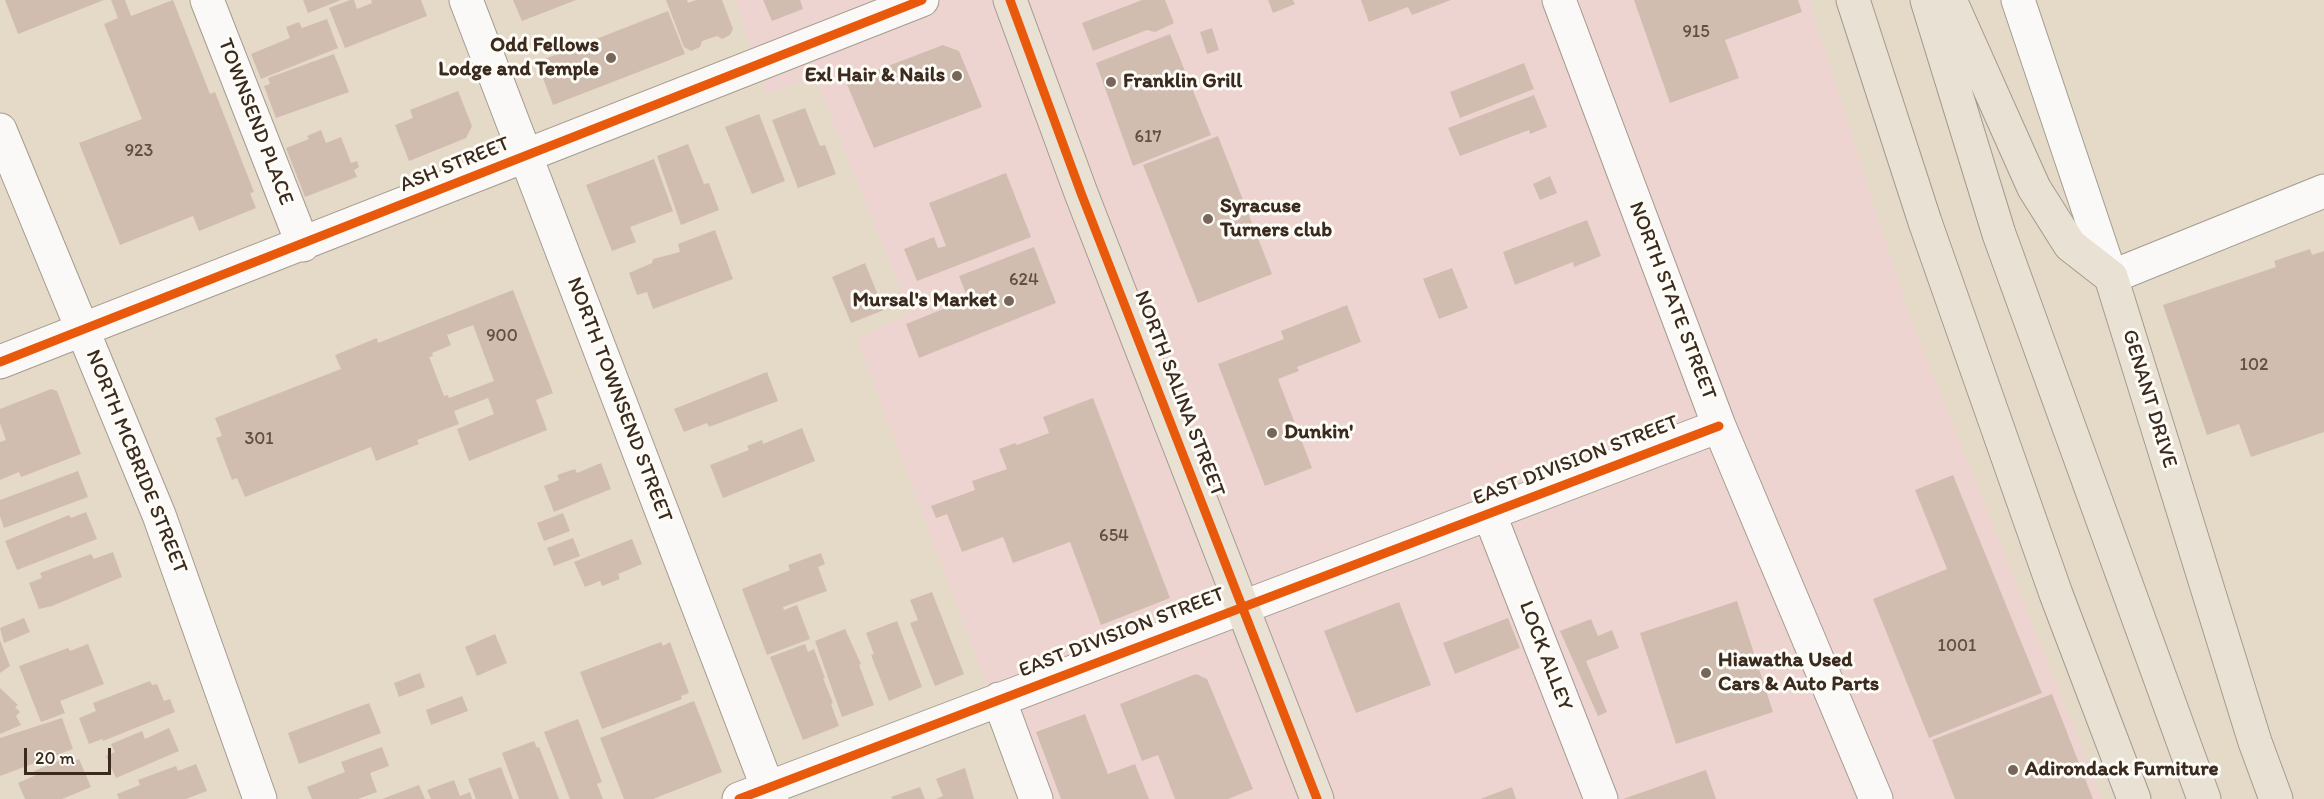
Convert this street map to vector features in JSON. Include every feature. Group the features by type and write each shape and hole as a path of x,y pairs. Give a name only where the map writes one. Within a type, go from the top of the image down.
{"main road":[{"name":"NORTH SALINA STREET","path":"1010,0 1081,193 1317,799"},
{"path":"1842,0 1889,109"},
{"path":"1853,0 1925,222 2056,594 2134,799"},
{"path":"1927,0 1999,234 2204,799"},
{"path":"1950,0 2034,188 2070,245 2111,277"},
{"name":"GENANT DRIVE","path":"2111,277 2255,742 2277,799"}],"street":[{"name":"TOWNSEND PLACE","path":"207,0 303,245"},
{"name":"NORTH TOWNSEND STREET","path":"465,0 526,156 760,795"},
{"name":"ASH STREET","path":"0,362 303,245 922,0"},
{"name":"NORTH STATE STREET","path":"1559,0 1719,426 1876,799"},
{"name":"GENANT DRIVE","path":"2018,0 2111,277"},
{"name":"NORTH MCBRIDE STREET","path":"0,130 159,515 260,799"},
{"path":"2111,277 2324,191"},
{"name":"EAST DIVISION STREET","path":"760,795 999,699 1719,426"},
{"name":"LOCK ALLEY","path":"1489,513 1601,799"},
{"path":"999,699 1036,799"}],"shaded area":[{"path":"735,0 1809,0 1907,309 2102,799 1022,799 1002,748 983,675 857,339 910,313 815,77 767,94"}],"building":[{"path":"5,0 104,0 18,34"},
{"path":"111,0 125,0 131,16 173,0 210,94 215,92 254,192 250,193 256,208 199,231 193,216 120,245 79,143 142,119 104,24 118,18"},
{"path":"303,0 341,0 308,13"},
{"path":"354,0 357,9 372,3 371,0 421,0 427,16 345,48 329,8"},
{"path":"513,0 576,0 522,21"},
{"path":"666,0 687,0 688,3 696,0 722,0 733,29 730,35 722,39 717,36 702,41 700,47 691,51 684,47"},
{"path":"763,0 800,0 803,9 772,21"},
{"path":"1142,0 1165,0 1174,23 1155,32 1147,30 1093,51 1082,23"},
{"path":"1268,0 1293,0 1295,4 1273,13"},
{"path":"1361,0 1451,0 1412,15 1408,7 1369,22"},
{"path":"1634,0 1798,0 1802,12 1725,40 1739,78 1670,103"},
{"name":"Odd Fellows Lodge and Temple","path":"668,11 685,54 553,105 537,62"},
{"path":"327,19 338,48 261,79 251,54 290,38 286,27 299,22 302,28"},
{"path":"1212,28 1219,50 1207,54 1200,32"},
{"path":"1170,34 1211,135 1133,166 1096,63"},
{"path":"943,45 959,51 982,107 874,148 846,82"},
{"path":"334,54 349,92 276,118 264,86 270,84 268,78"},
{"path":"1524,63 1534,89 1460,118 1450,92"},
{"path":"458,91 472,126 466,138 409,161 395,125 413,118 410,110"},
{"path":"1534,95 1547,127 1530,134 1529,130 1460,156 1448,128"},
{"path":"805,108 820,146 825,145 836,174 798,188 772,120"},
{"path":"759,114 785,181 752,194 725,127"},
{"path":"321,130 326,143 341,137 351,163 357,161 359,167 354,170 357,177 305,197 286,148 309,139 307,136"},
{"name":"Syracuse Turners club","path":"1218,136 1272,274 1198,303 1143,165"},
{"path":"688,144 704,184 709,183 719,210 681,225 657,156"},
{"path":"654,159 673,211 630,227 636,242 612,251 586,185"},
{"path":"1006,173 1031,237 917,281 904,249 934,237 938,248 946,246 929,203"},
{"path":"1550,176 1557,193 1540,200 1533,184"},
{"path":"1587,220 1601,256 1574,267 1573,262 1515,285 1503,252"},
{"path":"715,230 733,279 653,309 647,292 637,295 629,273 652,263 653,259 680,252 678,244"},
{"name":"Mursal's Market","path":"1034,247 1056,303 919,358 906,324 968,299 959,276"},
{"path":"2310,249 2312,255 2324,251 2324,432 2251,457 2239,424 2207,435 2163,305 2276,267 2274,261"},
{"path":"865,263 884,310 851,323 832,277"},
{"path":"1452,268 1468,308 1439,319 1423,279"},
{"path":"513,290 553,393 536,400 547,430 469,461 457,429 494,414 488,398 454,411 459,424 417,440 419,444 376,461 371,447 245,497 237,478 232,480 216,438 222,436 215,418 341,369 335,355 377,338 378,343","holes":["473,325 494,381 449,398 448,395 444,396 429,357 433,356 432,353 451,345 447,335"]},
{"path":"1347,305 1361,342 1297,367 1299,371 1278,379 1312,468 1265,486 1218,364 1284,339 1281,331"},
{"path":"767,372 778,401 709,427 707,423 684,432 674,409"},
{"path":"51,389 57,391 81,454 21,477 19,472 0,480 0,442 6,440 0,423 0,409"},
{"path":"1093,398 1170,598 1101,625 1070,542 1013,563 1003,537 962,552 947,514 936,518 931,506 975,490 972,481 1007,469 999,449 1049,433 1043,417"},
{"path":"802,428 815,461 723,498 710,465 749,450 747,446 762,440 763,444"},
{"path":"601,463 611,489 554,512 544,486 559,480 557,475 575,469 577,473"},
{"path":"78,471 88,497 4,528 0,516 0,500"},
{"path":"1953,475 2042,693 1929,738 1873,599 1947,569 1915,490"},
{"path":"86,512 97,539 17,570 5,541 69,515 71,518"},
{"path":"563,513 570,531 544,541 537,523"},
{"path":"573,538 580,556 554,566 547,548"},
{"path":"632,539 642,564 618,574 620,579 602,586 600,581 585,587 574,562"},
{"path":"113,552 122,577 52,606 39,609 29,583 42,578 40,573 91,554 94,559"},
{"path":"821,553 825,564 818,567 827,591 783,607 784,610 797,605 810,639 767,655 742,589 790,570 788,565"},
{"path":"932,592 964,674 935,686 910,623 918,620 910,600"},
{"name":"Hiawatha Used Cars & Auto Parts","path":"1737,601 1773,712 1676,744 1640,633"},
{"path":"1399,602 1431,685 1356,713 1324,631"},
{"path":"24,618 30,632 4,643 0,628"},
{"path":"1508,618 1520,648 1455,674 1443,643"},
{"path":"1591,619 1598,636 1612,630 1619,648 1586,661 1607,712 1598,716 1560,631"},
{"path":"897,621 922,687 889,701 871,655 874,654 866,633"},
{"path":"845,629 861,664 859,665 874,705 842,717 815,641"},
{"path":"495,634 507,663 477,676 465,647"},
{"path":"0,640 10,666 0,673"},
{"path":"661,642 663,646 670,642 689,693 681,696 682,699 602,729 580,672"},
{"path":"88,644 104,684 60,701 65,713 41,722 19,666 68,648 70,651"},
{"path":"805,644 808,652 814,649 839,726 803,740 770,657"},
{"path":"420,673 425,687 399,697 394,683"},
{"path":"1196,674 1207,679 1253,789 1228,799 1175,799 1158,755 1142,761 1120,704"},
{"path":"150,681 152,685 157,684 164,701 170,699 175,712 103,741 102,739 89,744 79,718 96,711 93,703"},
{"path":"0,688 18,705 15,707 20,712 16,716 21,725 0,734"},
{"name":"Adirondack Furniture","path":"2052,694 2093,799 1955,799 1932,740"},
{"path":"462,696 468,711 431,725 426,710"},
{"path":"694,701 722,772 653,799 624,799 600,738"},
{"path":"369,703 381,733 299,764 288,733"},
{"path":"1085,714 1108,774 1135,764 1149,799 1061,799 1036,732"},
{"path":"62,718 73,749 0,776 0,738"},
{"path":"578,719 602,782 597,784 603,799 570,799 544,732"},
{"path":"169,728 179,751 116,778 106,756 115,752 111,744 142,731 145,739"},
{"path":"534,741 537,748 539,747 559,799 519,799 502,753"},
{"path":"382,747 389,766 370,773 377,792 358,799 312,799 307,787 345,772 341,762"},
{"path":"71,756 73,762 79,759 91,787 62,799 25,799 18,783 36,775 34,771"},
{"path":"196,764 207,791 186,799 119,799 117,794 140,785 138,780 176,766 178,771"},
{"path":"501,767 513,799 476,799 468,779"},
{"path":"965,768 974,799 936,799 943,796 936,779"},
{"path":"1706,770 1716,799 1623,799"},
{"path":"454,780 460,796 470,792 472,799 431,799 427,790"},
{"path":"419,785 425,799 382,799"},
{"path":"920,787 925,799 892,799 891,797"},
{"path":"1512,787 1516,799 1480,799"}],"cycle path":[{"path":"0,362 922,0"},
{"path":"1010,0 1081,193 1317,799"},
{"path":"739,799 1719,426"}],"place":[{"name":"Odd Fellows Lodge and Temple","path":"611,58"},
{"name":"Exl Hair & Nails","path":"957,76"},
{"name":"Franklin Grill","path":"1111,82"},
{"name":"Syracuse Turners club","path":"1208,219"},
{"name":"Mursal's Market","path":"1009,301"},
{"name":"Dunkin'","path":"1272,433"},
{"name":"Hiawatha Used Cars & Auto Parts","path":"1706,673"},
{"name":"Adirondack Furniture","path":"2013,770"}]}
